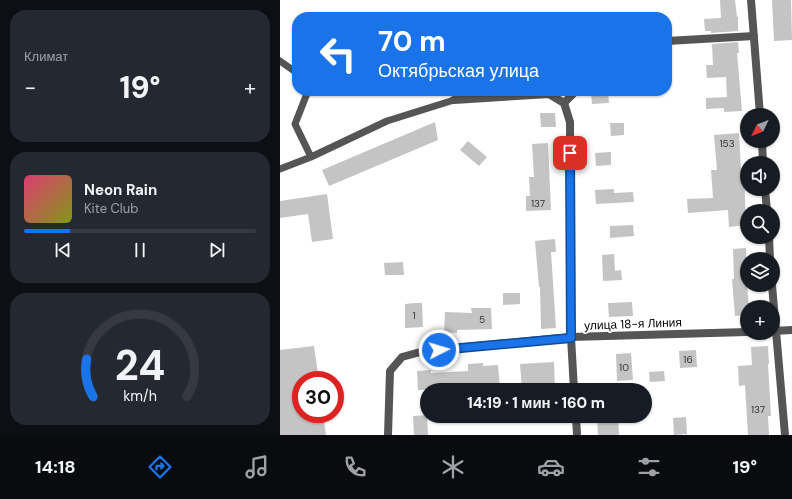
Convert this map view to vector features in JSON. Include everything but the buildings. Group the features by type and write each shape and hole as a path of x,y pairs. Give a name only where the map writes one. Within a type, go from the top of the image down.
{"street":[{"path":"751,0 759,108"},
{"path":"672,41 754,36"},
{"path":"454,100 517,96"},
{"path":"552,96 564,103 570,122 571,338 574,383"},
{"path":"564,103 571,96"},
{"path":"780,331 792,330"},
{"name":"улица 18-я Линия","path":"388,435 390,371 402,357 424,351 571,338 740,332"},
{"path":"775,340 786,435"},
{"path":"576,423 577,435"}],"lane":[{"path":"280,61 292,69"},
{"path":"306,96 295,124 312,157"},
{"path":"280,169 312,157 387,121 454,100"}],"route":[{"path":"439,350 571,338 570,153"}]}
